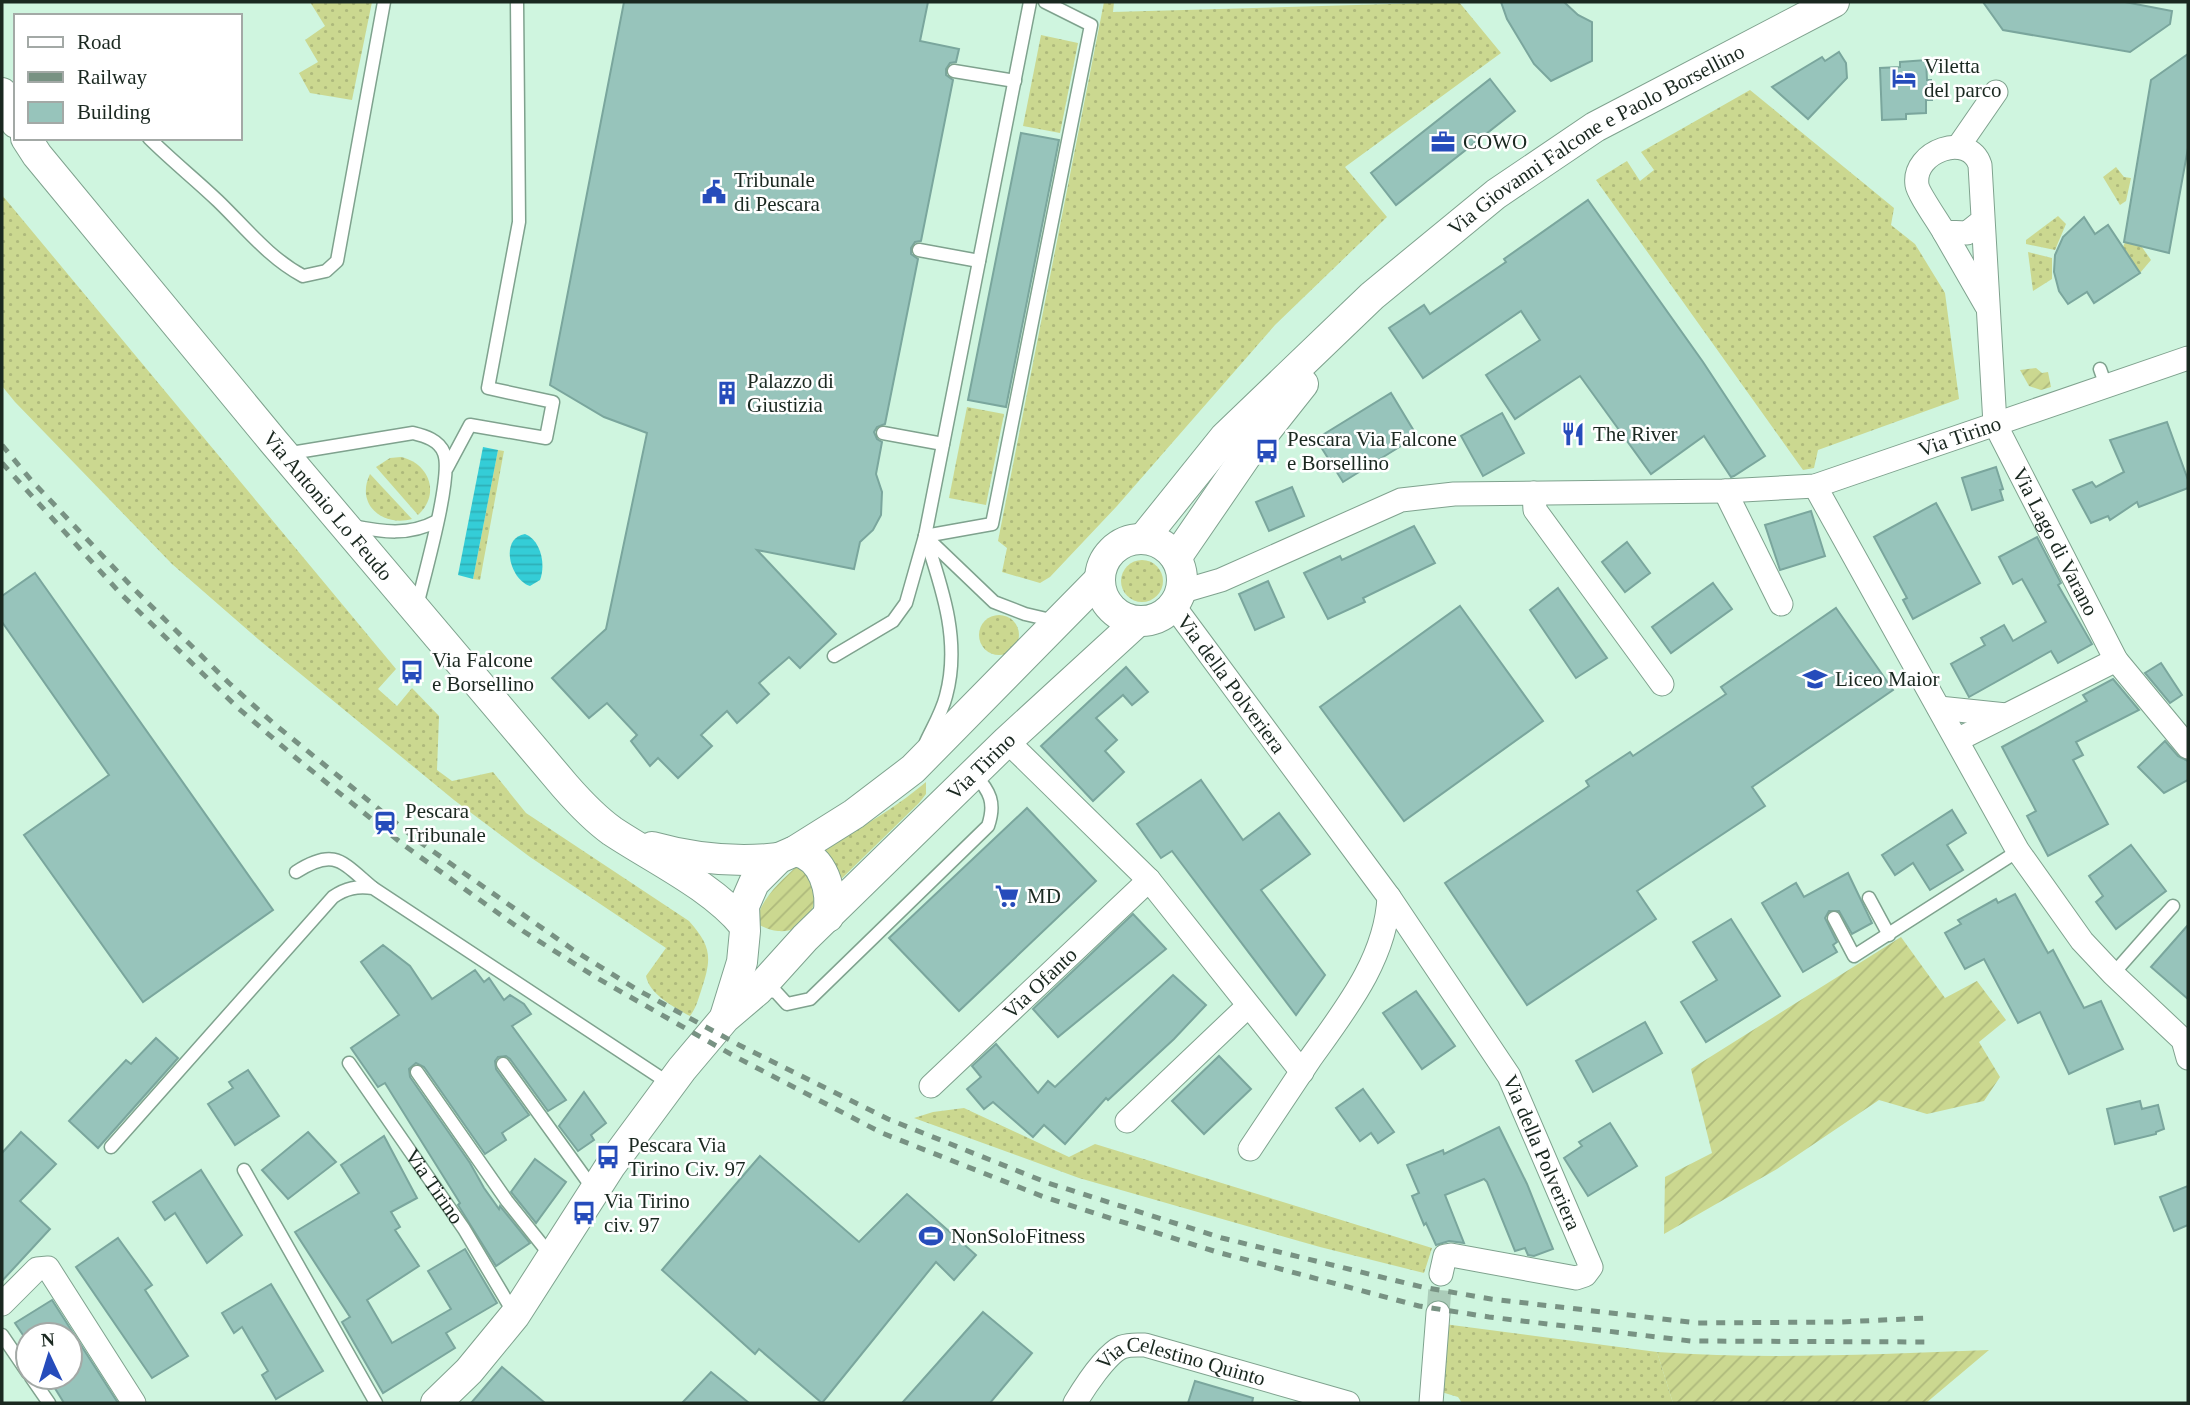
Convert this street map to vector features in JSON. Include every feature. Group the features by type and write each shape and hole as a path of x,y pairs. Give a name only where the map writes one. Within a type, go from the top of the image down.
{"street":[{"name":"Via Giovanni Falcone e Paolo Borsellino","path":"1143,539 1225,437 1372,296 1496,194 1595,127 1834,2"},
{"path":"1958,147 1996,92"},
{"path":"2,93 14,119"},
{"name":"Via Antonio Lo Feudo","path":"24,142 579,802 611,830 733,911 745,928"},
{"path":"1958,147 1971,151 1978,157 1982,221 1967,233 1944,232 1917,186 1919,170 1928,158 1941,149 1958,147"},
{"name":"Via Lago di Varano","path":"1982,221 1995,424 2116,660 2188,747"},
{"name":"Via Lago di Varano","path":"1944,232 1989,310"},
{"name":"Via Giovanni Falcone e Paolo Borsellino","path":"1176,558 1246,456 1372,296"},
{"name":"Via Tirino","path":"1187,594 1401,500 1454,494 1725,491 1815,486 1995,424 2103,378 2188,358"},
{"path":"1815,486 2018,851 2082,941 2183,1040 2188,1058"},
{"path":"1725,491 1781,604"},
{"path":"1534,493 1535,510 1661,684"},
{"path":"1187,594 1163,614 1151,620 1138,621 1115,612 1107,603 1101,591 1102,566 1108,555 1130,540 1156,541 1167,548 1176,558 1193,605 1191,614 1195,636"},
{"path":"725,1018 737,983 745,928 744,906 754,883 787,854 854,814 914,768 1100,579"},
{"name":"Via della Polveriera","path":"1187,594 1195,636 1390,897 1509,1076 1591,1267 1585,1275 1576,1278 1451,1255 1443,1265"},
{"name":"Via Tirino","path":"828,917 1007,741 1138,621"},
{"path":"1957,740 2116,660"},
{"path":"1940,708 2006,715"},
{"path":"1007,741 1149,880 1302,1072"},
{"name":"Via Antonio Lo Feudo","path":"632,842 718,860 736,861 787,854"},
{"path":"436,1403 469,1371 515,1315 594,1190 668,1088 725,1018 758,990 828,917 830,894 821,871 808,855 787,854"},
{"name":"Via Ofanto","path":"931,1086 1149,880"},
{"path":"1250,1149 1375,960 1388,918 1390,897"},
{"path":"745,928 754,939 769,944 783,944 805,938"},
{"path":"1127,1121 1248,1006"},
{"path":"2,1304 37,1269 48,1268 134,1403"},
{"path":"1431,1403 1438,1313"},
{"name":"Via Celestino Quinto","path":"1075,1403 1110,1356 1118,1348 1130,1344 1144,1345 1348,1403"}],"lane":[{"path":"151,140 218,201 256,241 288,268 303,276 326,271 337,261 384,2"},
{"path":"416,610 447,468 470,425 546,438 553,402 488,388 519,222 517,2"},
{"path":"834,656 893,621 906,603 925,536 1030,2"},
{"path":"925,536 992,524 1091,25 1045,2"},
{"path":"954,71 1015,81"},
{"path":"919,250 979,261"},
{"path":"284,454 413,433 427,437 439,445 447,468"},
{"path":"883,433 943,444"},
{"path":"343,524 389,532 411,531 437,521"},
{"path":"925,536 994,602 1058,622"},
{"path":"914,768 946,700 952,670 952,640 942,588 925,536"},
{"path":"758,990 776,992 787,1003 802,1002 816,994 988,826 992,814 991,799 986,787 974,774"},
{"path":"1834,918 1854,956 2018,851"},
{"path":"296,872 327,858 336,859 373,888 658,1076 668,1088"},
{"path":"110,1147 332,897 356,886 373,888"},
{"path":"1869,898 1889,935"},
{"path":"2113,974 2173,906"},
{"name":"Via Tirino","path":"349,1063 464,1229 515,1315"},
{"path":"503,1064 594,1190"},
{"path":"417,1072 507,1201 551,1256"},
{"path":"244,1170 376,1403"},
{"path":"2,1335 14,1353"}],"green space":[{"path":"310,2 372,2 352,100 310,93 299,73 318,62 305,40 325,26"},
{"path":"1104,2 1114,2 1113,12 1459,2 1501,53 1345,167 1387,217 1275,325 1117,506 1050,577 1040,583 1002,572 1007,548 998,541"},
{"path":"1041,35 1078,43 1060,133 1023,126"},
{"path":"1750,90 1894,208 1891,225 1915,244 1945,293 1959,399 1818,450 1814,468 1803,470 1596,180 1627,161 1640,181 1654,170 1641,152"},
{"path":"2116,167 2124,177 2131,178 2126,201 2120,205 2103,177"},
{"path":"2,195 396,669 378,689 397,706 412,688 439,716 437,770 452,781 493,772 526,813 689,921 702,938 708,953 705,980 690,1016 664,1000 648,983 646,976 666,948 530,857 454,800 258,639 172,564 15,402 2,386"},
{"path":"2058,216 2066,224 2055,250 2026,244 2026,240"},
{"path":"2130,230 2151,260 2140,273 2123,247"},
{"path":"2028,252 2052,258 2052,279 2033,291"},
{"path":"2036,368 2042,373 2048,372 2051,387 2041,390 2029,386 2020,370"},
{"path":"967,407 1004,414 986,505 949,498"},
{"path":"498,450 504,451 480,580 473,579"},
{"path":"401,457 419,466 429,480 429,498 418,515 376,467 390,458"},
{"path":"370,474 412,519 391,520 374,511 366,495"},
{"path":"1142,560 1157,566 1163,581 1157,596 1142,602 1127,596 1121,581 1127,566"},
{"path":"999,615 1013,621 1019,635 1013,649 999,655 985,649 979,635 985,621"},
{"path":"926,782 926,794 919,803 831,889 813,852 872,821"},
{"path":"797,866 806,874 812,885 813,907 809,917 791,930 775,931 757,924 765,900"},
{"path":"1901,937 1945,998 1977,981 2006,1020 1979,1042 2000,1077 1984,1101 1927,1114 1879,1100 1777,1169 1664,1234 1665,1177 1712,1153 1691,1069"},
{"path":"964,1108 1069,1157 1095,1144 1432,1248 1424,1273 1320,1247 1079,1178 914,1118 933,1112"},
{"path":"1444,1324 1657,1352 1673,1403 1462,1403 1458,1397 1438,1391"},
{"path":"1989,1350 1926,1403 1673,1403 1657,1352 1782,1356"}],"water":[{"path":"483,447 498,450 473,579 458,575"},
{"path":"525,534 535,542 542,560 540,580 530,586 517,576 510,559 512,543"}],"building":[{"name":"Palazzo di Giustizia","path":"624,2 928,2 920,41 959,49 956,62 950,63 946,69 946,75 953,80 921,241 915,242 911,248 911,254 918,259 885,424 877,427 874,432 882,442 876,474 882,492 881,515 873,530 860,542 854,569 757,550 836,634 800,668 789,657 759,683 769,694 737,723 727,711 701,735 712,746 678,778 658,758 650,766 631,741 637,735 607,703 589,718 552,678 606,629 647,433 604,417 550,385"},
{"path":"1501,2 1564,2 1578,15 1592,22 1592,61 1551,81 1534,64 1507,19"},
{"path":"1983,2 2125,2 2172,11 2170,24 2130,52 2003,30"},
{"path":"1839,52 1846,63 1847,78 1808,119 1772,87 1822,57 1825,61"},
{"path":"2188,54 2188,148 2169,253 2124,242 2151,80"},
{"path":"1926,60 1932,100 1926,100 1926,113 1906,114 1906,119 1882,120 1880,68 1900,67 1900,62"},
{"name":"COWO","path":"1490,79 1515,111 1396,205 1371,173"},
{"path":"1021,133 1059,140 1006,407 968,400"},
{"path":"1588,200 1703,362 1765,456 1734,476 1731,477 1704,436 1651,474 1580,376 1515,419 1486,375 1540,340 1521,311 1423,378 1389,328 1424,305 1430,314 1506,262 1504,259"},
{"path":"2084,217 2095,234 2108,225 2140,273 2094,303 2087,292 2068,304 2059,291 2054,272 2055,255 2063,237"},
{"path":"1391,393 1417,436 1343,482 1316,439"},
{"path":"1502,413 1524,453 1483,476 1461,436"},
{"path":"2167,422 2188,480 2188,488 2139,507 2137,502 2110,520 2108,516 2091,523 2073,490 2092,482 2096,487 2124,472 2110,440"},
{"path":"1996,467 2003,489 2000,490 2003,500 1972,510 1962,478"},
{"path":"1292,487 1304,516 1269,531 1256,502"},
{"path":"1936,503 1980,583 1913,619 1903,600 1907,598 1874,537"},
{"path":"1811,511 1825,556 1780,570 1765,525"},
{"path":"1414,526 1435,563 1363,598 1365,602 1328,619 1304,573 1340,556 1342,560"},
{"path":"2037,537 2061,583 2058,585 2092,644 2058,663 2051,651 1969,697 1951,664 1985,645 1981,638 2004,625 2013,641 2046,622 2022,579 2013,584 1999,557"},
{"path":"1627,542 1650,573 1625,592 1602,562"},
{"path":"35,573 273,910 143,1002 24,835 109,775 2,622 2,596"},
{"path":"1268,581 1284,617 1255,630 1239,594"},
{"path":"1713,583 1732,609 1671,653 1652,627"},
{"path":"1558,588 1607,658 1576,678 1530,610"},
{"path":"1460,606 1543,721 1404,821 1320,707"},
{"path":"1836,608 1893,690 1752,787 1765,806 1637,891 1656,919 1527,1005 1445,883 1589,786 1586,781 1630,752 1633,756 1726,694 1721,687"},
{"path":"2161,663 2182,695 2170,703 2145,673"},
{"path":"1126,667 1148,692 1132,705 1123,695 1096,718 1117,740 1105,751 1124,772 1093,801 1041,746"},
{"path":"2113,679 2139,710 2076,742 2083,755 2073,760 2108,824 2048,856 2027,816 2036,811 2002,747 2087,701 2083,695"},
{"path":"2165,741 2178,756 2188,761 2188,780 2164,793 2138,767"},
{"path":"1201,780 1243,840 1279,813 1310,854 1261,890 1325,975 1296,1015 1172,851 1161,858 1137,824"},
{"name":"MD","path":"1027,808 1096,881 959,1011 889,938"},
{"path":"1952,810 1966,833 1947,845 1963,870 1930,890 1913,863 1895,875 1882,855"},
{"path":"2131,845 2166,891 2116,929 2096,902 2103,896 2089,876"},
{"path":"1848,873 1872,923 1852,934 1839,911 1829,911 1825,918 1837,942 1833,945 1837,952 1803,972 1762,903 1796,883 1804,897"},
{"path":"2015,894 2048,953 2053,950 2084,1008 2101,1001 2123,1049 2069,1074 2040,1012 2018,1023 1984,959 1965,969 1945,933 1961,924 1958,920 1996,899 1998,903"},
{"path":"1133,914 1166,949 1058,1037 1033,1009"},
{"path":"1731,919 1780,996 1706,1042 1681,1002 1717,980 1693,942"},
{"path":"2188,925 2188,999 2151,967"},
{"path":"383,945 410,966 432,999 475,970 484,982 489,978 504,1000 510,995 524,1004 531,1014 512,1026 566,1100 548,1111 510,1059 506,1056 498,1057 495,1061 496,1069 529,1115 502,1133 506,1140 485,1154 424,1067 416,1063 409,1069 410,1077 470,1163 484,1188 530,1243 496,1266 385,1083 378,1087 351,1048 399,1015 361,962"},
{"path":"1173,975 1206,1005 1174,1039 1108,1100 1106,1098 1065,1144 1044,1125 1033,1137 993,1102 984,1109 967,1089 981,1077 972,1066 996,1044 1038,1093 1048,1081 1055,1087"},
{"path":"1416,991 1455,1046 1422,1069 1383,1013"},
{"path":"1645,1022 1662,1053 1593,1092 1576,1061"},
{"path":"156,1038 178,1058 98,1148 69,1121 126,1060 131,1064"},
{"path":"1219,1056 1251,1089 1204,1134 1172,1101"},
{"path":"248,1070 279,1116 235,1145 208,1104 233,1088 229,1082"},
{"path":"1363,1089 1394,1132 1378,1143 1371,1133 1360,1141 1336,1108"},
{"path":"584,1092 606,1123 591,1135 594,1140 578,1151 559,1126"},
{"path":"2140,1101 2142,1109 2158,1105 2164,1129 2156,1134 2115,1144 2107,1109"},
{"path":"1610,1123 1637,1166 1588,1196 1564,1158 1582,1146 1579,1142"},
{"path":"1499,1127 1527,1184 1553,1249 1534,1256 1528,1255 1525,1248 1515,1251 1484,1179 1445,1195 1464,1243 1449,1241 1436,1245 1412,1196 1419,1193 1407,1165 1443,1150 1444,1154"},
{"path":"21,1132 56,1164 20,1201 50,1229 2,1281 2,1153"},
{"path":"308,1132 336,1162 288,1199 262,1170"},
{"path":"384,1136 417,1198 391,1212 400,1227 395,1230 419,1266 367,1300 392,1343 451,1309 428,1271 465,1249 497,1303 446,1333 455,1348 383,1393 342,1322 350,1317 295,1232 359,1193 341,1165"},
{"path":"760,1156 859,1242 907,1194 976,1255 954,1280 936,1262 822,1403 759,1349 755,1354 662,1270"},
{"path":"535,1159 566,1182 536,1223 511,1192"},
{"path":"201,1170 242,1235 207,1263 175,1213 165,1220 153,1202"},
{"path":"2188,1186 2188,1225 2174,1231 2160,1197"},
{"path":"118,1238 152,1285 145,1290 188,1356 152,1378 76,1267"},
{"path":"271,1284 323,1371 276,1399 262,1375 268,1371 242,1327 234,1333 222,1313"},
{"path":"52,1300 65,1321 18,1321"},
{"path":"983,1312 1032,1353 990,1403 902,1403"},
{"path":"84,1350 118,1403 64,1403 57,1391 84,1391"},
{"path":"502,1367 545,1403 471,1403"},
{"path":"711,1372 749,1403 682,1403"},
{"path":"1195,1381 1253,1398 1252,1403 1188,1403"}],"tunnel":[{"path":"1438,1313 1441,1274"}],"railway":[{"path":"2,445 31,480 134,589 229,683 273,723 417,840 572,949 636,989 739,1045 888,1119 1048,1183 1222,1238 1422,1287 1491,1299 1697,1323 1840,1322 1927,1318"},
{"path":"2,463 121,594 238,708 405,846 523,931 597,978 734,1056 882,1133 1044,1197 1217,1252 1419,1306 1691,1341 1927,1342"}],"place":[{"name":"Viletta del parco","path":"1904,78"},
{"name":"COWO","path":"1443,142"},
{"name":"Tribunale di Pescara","path":"714,192"},
{"name":"Palazzo di Giustizia","path":"727,393"},
{"name":"The River","path":"1573,434"},
{"name":"Pescara Via Falcone e Borsellino","path":"1267,451"},
{"name":"Via Falcone e Borsellino","path":"412,672"},
{"name":"Liceo Maior","path":"1815,679"},
{"name":"Pescara Tribunale","path":"385,823"},
{"name":"MD","path":"1007,896"},
{"name":"Pescara Via Tirino Civ. 97","path":"608,1157"},
{"name":"Via Tirino civ. 97","path":"584,1213"},
{"name":"NonSoloFitness","path":"931,1236"}]}
